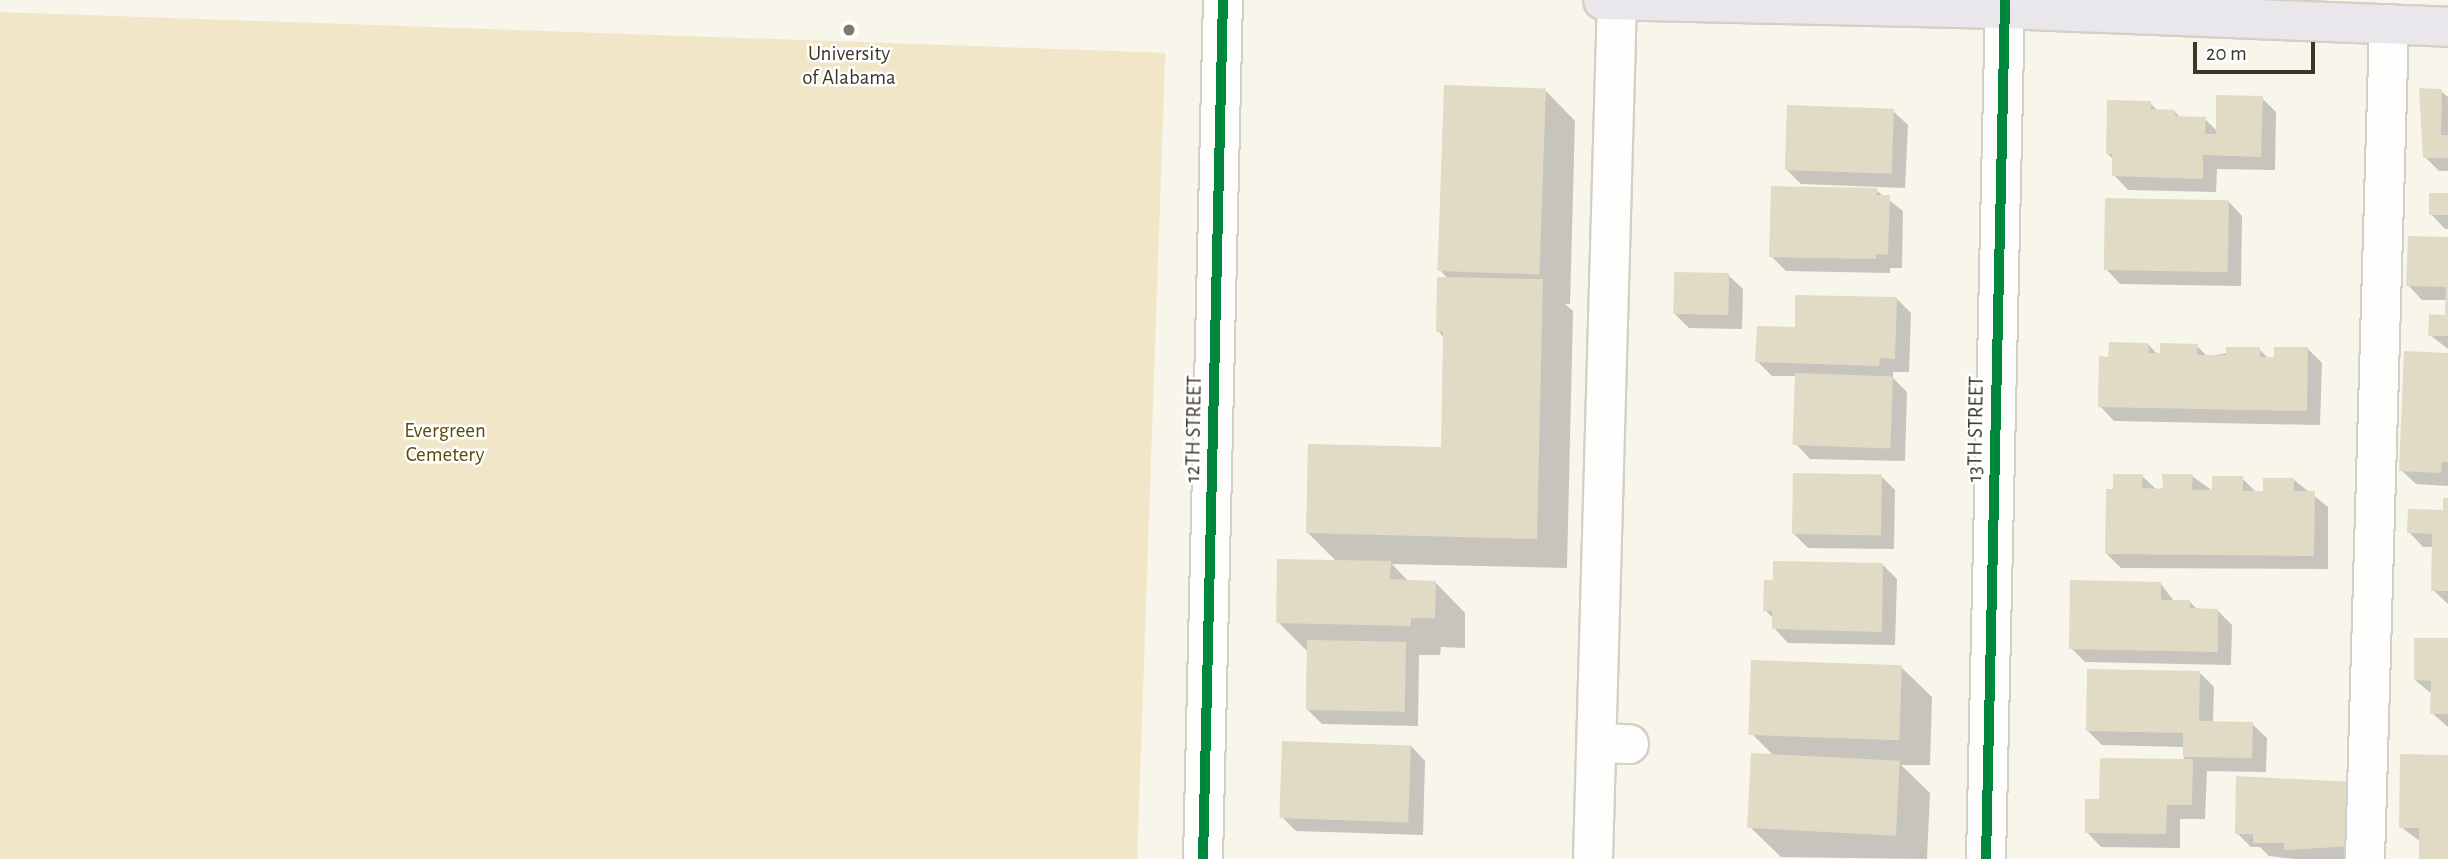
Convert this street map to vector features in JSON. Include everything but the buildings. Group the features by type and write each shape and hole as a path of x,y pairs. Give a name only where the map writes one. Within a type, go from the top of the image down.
{"main road":[{"path":"1603,0 2005,4 2448,27"}],"street":[{"name":"12TH STREET","path":"1203,859 1223,0"},
{"path":"1593,859 1613,743 1617,0"},
{"name":"13TH STREET","path":"1986,859 2005,4"},
{"path":"2365,859 2389,24"}],"green space":[{"name":"Evergreen Cemetery","path":"0,12 1165,53 1137,859 0,859"}],"cycle path":[{"path":"1203,859 1223,0"},
{"path":"1986,859 2005,0"}],"place":[{"name":"University of Alabama","path":"849,30"}]}
